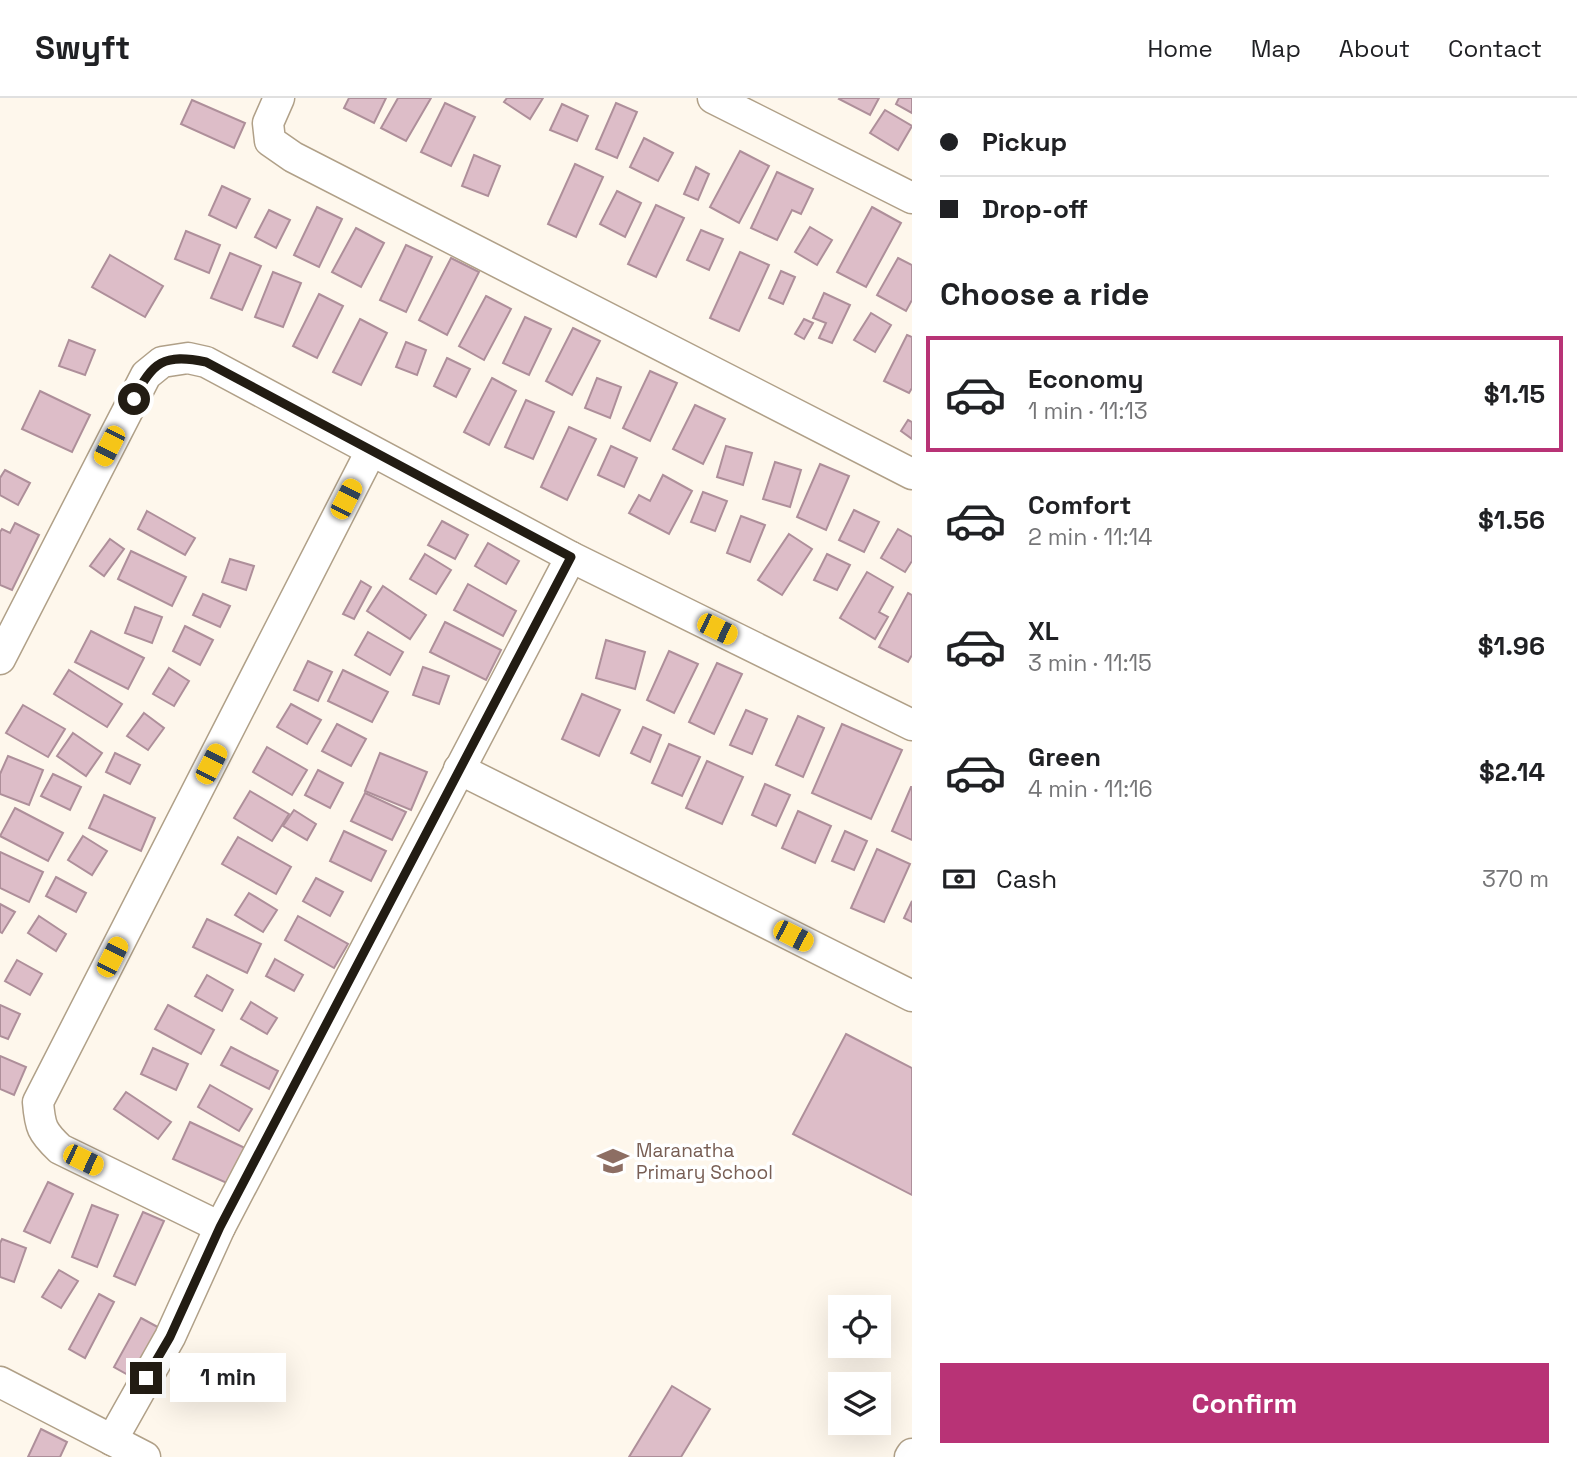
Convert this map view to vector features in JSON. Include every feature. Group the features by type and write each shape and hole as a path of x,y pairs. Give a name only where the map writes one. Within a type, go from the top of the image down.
{"street":[{"path":"279,98 268,123 270,141 293,157 912,474"},
{"path":"713,98 755,107 912,198"},
{"path":"0,659 146,375 162,362 188,358 206,362 571,557 912,725"},
{"path":"220,1227 61,1149 47,1137 40,1123 38,1102 371,451"},
{"path":"112,1440 170,1337 220,1227 571,557"},
{"path":"459,769 912,996"},
{"path":"0,1382 145,1457"}],"building":[{"path":"349,98 386,98 374,123 344,108"},
{"path":"398,98 431,98 406,141 381,128"},
{"path":"507,98 543,98 530,119 504,102"},
{"path":"840,98 879,98 870,115"},
{"path":"899,98 912,98 912,113 896,104"},
{"path":"192,100 245,123 234,148 181,124"},
{"path":"445,103 475,117 451,166 421,152"},
{"path":"616,103 637,112 617,158 596,149"},
{"path":"562,104 588,116 577,141 550,130"},
{"path":"885,110 912,126 898,150 870,133"},
{"path":"644,138 673,153 658,181 630,167"},
{"path":"740,151 769,166 739,223 710,207"},
{"path":"474,155 500,166 488,196 462,186"},
{"path":"575,164 603,177 576,237 548,224"},
{"path":"696,167 709,174 698,200 684,194"},
{"path":"777,172 813,189 801,214 792,210 777,240 751,228"},
{"path":"222,186 250,199 236,228 209,215"},
{"path":"617,191 641,203 625,237 600,224"},
{"path":"656,205 684,218 656,277 628,264"},
{"path":"317,207 342,219 319,267 294,255"},
{"path":"872,207 901,223 866,287 837,272"},
{"path":"269,210 290,220 276,248 255,237"},
{"path":"810,227 832,240 817,265 795,252"},
{"path":"356,228 384,243 361,287 332,272"},
{"path":"701,230 723,239 709,270 687,260"},
{"path":"186,231 220,245 209,273 175,259"},
{"path":"406,245 432,257 406,312 380,300"},
{"path":"740,252 769,265 739,331 710,318"},
{"path":"230,253 261,266 242,310 211,298"},
{"path":"110,255 163,286 145,317 92,287"},
{"path":"451,258 479,272 447,335 419,320"},
{"path":"898,258 912,265 912,300 906,311 877,295"},
{"path":"781,271 795,277 783,304 769,298"},
{"path":"273,272 301,283 283,327 255,317"},
{"path":"824,293 850,305 832,343 819,338 826,323 813,318"},
{"path":"319,294 343,306 317,358 293,346"},
{"path":"486,296 511,309 484,360 459,346"},
{"path":"871,313 891,325 875,352 854,340"},
{"path":"525,317 551,329 529,375 503,363"},
{"path":"360,319 387,333 361,385 333,372"},
{"path":"804,319 813,323 804,339 795,334"},
{"path":"573,328 600,341 572,395 546,381"},
{"path":"907,335 912,337 912,388 909,393 884,381"},
{"path":"69,340 95,350 85,375 59,366"},
{"path":"406,342 426,350 417,375 396,367"},
{"path":"447,358 470,369 456,397 434,386"},
{"path":"650,371 677,383 650,441 623,428"},
{"path":"492,378 516,391 489,445 464,432"},
{"path":"597,378 621,387 610,418 585,408"},
{"path":"40,391 90,415 72,452 22,429"},
{"path":"526,400 554,412 533,459 505,447"},
{"path":"695,405 725,419 703,464 673,449"},
{"path":"908,420 912,422 912,439 901,431"},
{"path":"569,427 596,439 567,500 541,487"},
{"path":"611,446 637,458 624,487 598,475"},
{"path":"726,446 752,453 743,485 717,477"},
{"path":"775,462 801,470 790,507 763,499"},
{"path":"820,464 849,476 826,530 797,517"},
{"path":"5,470 30,483 18,505 0,495 0,478"},
{"path":"663,475 692,491 669,534 629,513 639,495 650,501"},
{"path":"703,492 727,501 715,531 691,522"},
{"path":"854,510 879,522 864,552 839,540"},
{"path":"147,511 195,538 185,555 138,529"},
{"path":"741,516 765,525 750,562 727,553"},
{"path":"442,521 468,535 455,559 428,545"},
{"path":"15,523 39,535 12,590 0,585 0,532 2,529 10,533"},
{"path":"898,529 912,537 912,561 905,572 881,558"},
{"path":"789,534 812,549 782,595 758,580"},
{"path":"110,539 124,549 104,576 90,566"},
{"path":"488,543 519,561 506,584 475,566"},
{"path":"131,551 186,577 172,606 118,579"},
{"path":"425,554 451,570 436,594 410,579"},
{"path":"827,554 850,565 837,590 814,580"},
{"path":"230,559 254,566 246,590 222,582"},
{"path":"867,572 893,587 879,612 888,617 875,639 840,618"},
{"path":"361,581 371,587 354,619 343,614"},
{"path":"468,584 516,611 503,636 454,610"},
{"path":"383,586 426,615 410,639 367,611"},
{"path":"908,593 912,595 912,655 908,662 879,647"},
{"path":"203,594 230,606 220,627 193,615"},
{"path":"135,607 162,617 152,643 125,633"},
{"path":"445,622 501,650 486,680 430,652"},
{"path":"185,626 213,640 200,665 173,651"},
{"path":"91,631 144,658 128,689 75,662"},
{"path":"368,632 403,652 390,675 355,655"},
{"path":"606,640 645,652 635,689 596,678"},
{"path":"669,651 698,664 674,713 647,700"},
{"path":"308,661 332,672 318,701 294,690"},
{"path":"717,663 742,674 714,734 689,722"},
{"path":"423,667 449,676 439,704 413,695"},
{"path":"169,668 189,681 174,706 153,694"},
{"path":"69,670 122,704 107,727 54,694"},
{"path":"343,670 388,692 372,722 328,701"},
{"path":"582,694 620,710 599,756 562,739"},
{"path":"291,704 321,720 307,744 277,727"},
{"path":"23,705 65,729 48,757 6,733"},
{"path":"746,710 767,719 752,754 730,745"},
{"path":"144,713 164,728 148,750 127,736"},
{"path":"798,716 824,728 803,777 776,765"},
{"path":"337,724 366,739 351,766 322,751"},
{"path":"842,724 902,750 871,819 812,793"},
{"path":"643,727 661,735 650,762 631,753"},
{"path":"73,733 102,753 86,776 57,756"},
{"path":"669,744 700,757 682,796 652,783"},
{"path":"267,747 307,770 292,795 253,772"},
{"path":"115,753 140,765 130,784 106,772"},
{"path":"380,753 427,772 411,810 365,791"},
{"path":"8,756 43,770 29,805 0,794 0,774"},
{"path":"707,761 743,777 722,824 686,808"},
{"path":"318,770 343,783 330,808 305,795"},
{"path":"53,774 81,787 70,810 41,796"},
{"path":"765,784 790,795 776,826 752,815"},
{"path":"912,787 912,840 892,831"},
{"path":"250,791 289,814 272,841 234,818"},
{"path":"365,793 406,812 392,840 351,821"},
{"path":"104,795 155,818 141,851 89,828"},
{"path":"15,808 63,833 48,861 0,836"},
{"path":"294,810 316,824 307,840 283,826"},
{"path":"798,811 831,826 815,863 782,848"},
{"path":"344,831 386,851 371,881 330,861"},
{"path":"845,831 867,841 854,870 832,861"},
{"path":"83,836 107,851 92,875 68,860"},
{"path":"238,837 291,867 276,894 222,864"},
{"path":"877,849 910,864 884,922 851,908"},
{"path":"0,852 43,872 29,902 0,888"},
{"path":"56,877 86,893 76,912 46,896"},
{"path":"316,878 343,892 330,916 303,901"},
{"path":"249,893 277,910 263,932 235,915"},
{"path":"912,901 912,922 904,918"},
{"path":"0,904 15,912 2,933 0,932"},
{"path":"39,916 66,934 56,951 28,933"},
{"path":"298,916 348,944 334,968 285,940"},
{"path":"207,919 261,944 247,973 193,947"},
{"path":"275,959 303,975 294,991 266,976"},
{"path":"17,960 42,974 30,995 5,981"},
{"path":"207,975 233,990 222,1011 195,996"},
{"path":"251,1002 277,1018 267,1034 241,1019"},
{"path":"0,1005 20,1014 8,1039 0,1036"},
{"path":"168,1005 214,1030 201,1054 155,1029"},
{"path":"846,1034 912,1068 912,1195 793,1134"},
{"path":"231,1047 278,1071 269,1089 221,1065"},
{"path":"153,1048 188,1064 176,1090 141,1074"},
{"path":"0,1056 26,1067 14,1095 0,1089"},
{"path":"210,1085 252,1109 239,1131 198,1107"},
{"path":"126,1092 171,1122 158,1139 114,1109"},
{"path":"190,1122 245,1148 229,1184 173,1159"},
{"path":"48,1182 73,1194 50,1243 24,1231"},
{"path":"92,1205 118,1215 97,1267 72,1257"},
{"path":"143,1212 164,1221 135,1285 114,1276"},
{"path":"2,1239 26,1248 14,1282 0,1277"},
{"path":"59,1270 78,1281 61,1308 42,1297"},
{"path":"99,1294 114,1302 85,1358 69,1349"},
{"path":"141,1318 165,1331 137,1380 114,1367"},
{"path":"672,1386 710,1409 681,1457 629,1457"},
{"path":"41,1429 67,1442 60,1457 28,1457"}],"place":[{"name":"Maranatha Primary School","path":"613,1161"}],"route":[{"path":"134,399 146,375 162,362 188,358 206,362 571,557 220,1227 170,1337 146,1378"}]}
